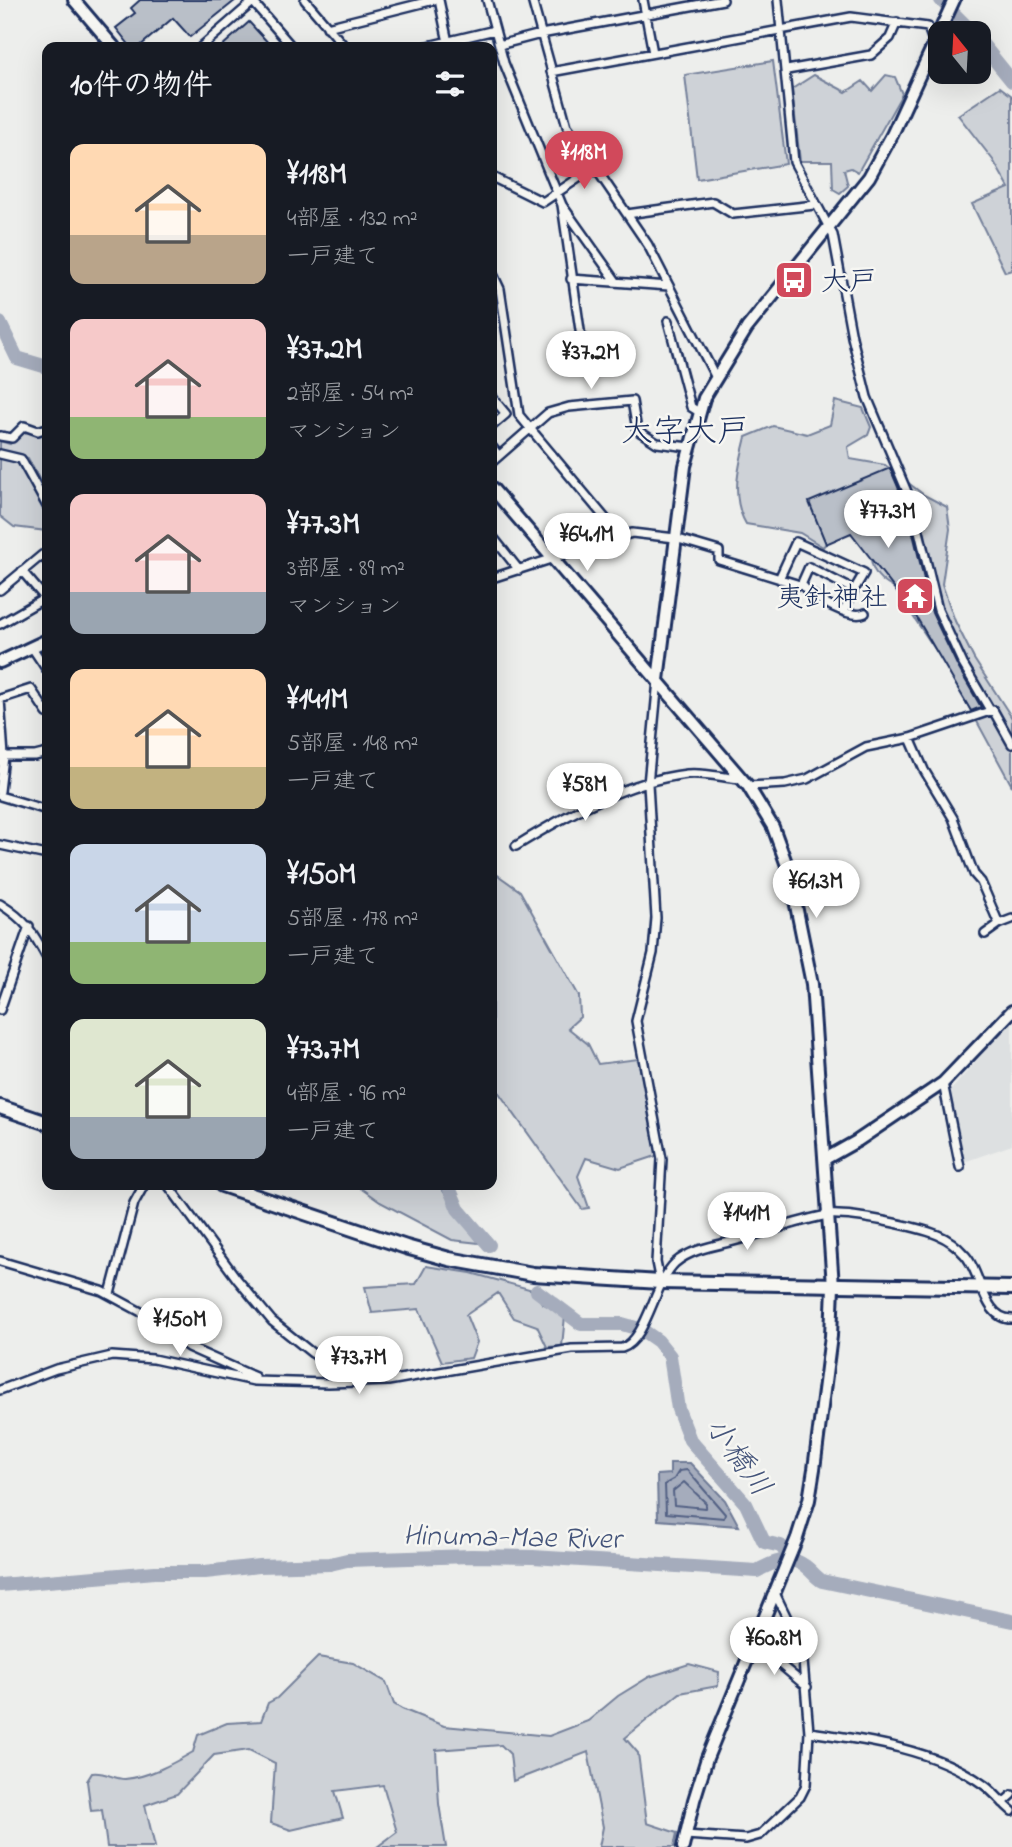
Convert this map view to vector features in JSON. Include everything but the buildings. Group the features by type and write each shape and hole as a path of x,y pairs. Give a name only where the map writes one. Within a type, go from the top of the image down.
{"main road":[{"path":"0,1107 42,1121"},
{"path":"237,1190 376,1238 449,1259 533,1274 660,1282 1012,1289"}],"street":[{"path":"74,0 110,42"},
{"path":"305,0 340,42"},
{"path":"327,27 436,0 448,42"},
{"path":"487,0 499,45 562,205 585,365"},
{"path":"532,0 567,126 648,245 715,376"},
{"path":"643,0 653,53"},
{"path":"499,45 541,34 723,0"},
{"path":"778,0 794,162 829,228 867,397 913,506 932,589 946,631 990,710"},
{"path":"944,21 954,0"},
{"path":"207,42 254,1 288,42"},
{"path":"551,72 851,17 928,27"},
{"path":"787,70 871,55 890,38 897,22"},
{"path":"456,42 495,30"},
{"path":"660,1282 656,1262 662,1159 636,1021 653,953 656,918 649,784 658,680 689,447 699,412 715,376 747,328 869,177 928,57"},
{"path":"497,179 543,202 595,167"},
{"path":"627,214 713,202 733,214 815,205"},
{"path":"562,205 569,211 616,282"},
{"path":"571,279 669,286"},
{"path":"497,283 519,415 620,536"},
{"path":"668,321 691,407 699,412"},
{"path":"497,453 499,456 548,413 569,407 632,401 636,430 657,443 689,447"},
{"path":"497,403 506,414 497,422"},
{"path":"0,436 12,438 24,426 38,431 42,430"},
{"path":"0,454 21,459 42,497"},
{"path":"497,494 658,680 763,808 783,852 808,961 833,1286 832,1326 814,1469 809,1500 794,1543 707,1758 684,1841 746,1839 760,1835 800,1797 806,1785 809,1732 802,1649 776,1590"},
{"path":"497,577 632,533 675,538 719,551 719,560 801,585 810,595 844,611 860,616 865,613"},
{"path":"497,542 519,570"},
{"path":"779,579 796,542 864,573 844,611"},
{"path":"0,590 42,555"},
{"path":"801,585 810,567 854,590"},
{"path":"22,571 42,594"},
{"path":"0,624 42,600"},
{"path":"0,662 42,643"},
{"path":"33,649 42,662"},
{"path":"0,791 4,756 0,699 31,689 42,706"},
{"path":"516,846 590,805 649,784 688,774 745,783 785,784 807,779 866,747 909,738 993,709 1012,744"},
{"path":"909,738 924,771 953,818 974,874 981,882 999,924"},
{"path":"4,756 42,754"},
{"path":"0,796 42,809"},
{"path":"0,845 42,854"},
{"path":"0,904 29,926 42,949"},
{"path":"985,934 1012,919"},
{"path":"0,1010 29,926"},
{"path":"825,1159 943,1083 1012,1011"},
{"path":"943,1083 960,1167"},
{"path":"110,1294 134,1203 141,1190"},
{"path":"172,1190 237,1279 272,1321 312,1353 358,1382"},
{"path":"0,1390 56,1368 112,1356 153,1359 254,1381 358,1382 387,1381 572,1349 613,1349 629,1346 643,1324 660,1282 676,1263 694,1253 828,1214 848,1215 939,1235 966,1255 997,1315 1012,1318"},
{"path":"0,1261 110,1294 141,1312 188,1347 269,1381"},
{"path":"753,1648 775,1660 807,1688"},
{"path":"809,1732 881,1744 937,1761 986,1786 1012,1811"},
{"path":"1003,1803 1012,1795"}],"shaded area":[{"path":"773,61 786,164 697,179 685,75"},
{"path":"814,75 846,92 863,81 872,91 886,75 895,77 902,94 858,172 851,168 844,170 848,186 840,193 833,189 832,161 800,161 792,89"},
{"path":"1000,87 1012,96 1012,270 1005,272 972,204 1009,188 993,160 958,115"},
{"path":"835,401 863,408 871,427 868,435 848,447 850,459 885,465 924,495 947,507 950,529 942,584 955,621 974,659 1012,718 1012,786 949,670 894,588 877,575 868,542 851,528 836,531 823,547 800,533 746,524 741,514 737,481 746,437 773,426 807,434 830,425"},
{"path":"20,433 42,433 42,485 28,458 0,450 0,441 10,444"},
{"path":"0,458 12,460 21,466 42,503 42,530 14,527 0,516"},
{"path":"497,875 520,891 579,996 580,1017 568,1028 588,1044 598,1064 638,1059 659,1155 620,1168 586,1158 578,1176 589,1208 582,1209 497,1090"},
{"path":"1012,1020 1012,1145 964,1162 951,1090"},
{"path":"363,1190 442,1190 479,1243 452,1240 380,1202"},
{"path":"426,1266 471,1273 533,1290 542,1303 565,1316 562,1346 547,1347 537,1326 514,1318 498,1293 466,1315 477,1342 471,1358 442,1362 419,1309 372,1313 365,1287 416,1284"},
{"path":"318,1657 353,1663 386,1682 394,1704 444,1726 549,1736 588,1721 618,1696 649,1677 689,1664 719,1672 718,1686 680,1693 625,1738 638,1753 647,1823 677,1833 674,1847 599,1847 603,1827 588,1752 513,1781 510,1754 501,1745 436,1750 439,1804 446,1847 377,1847 397,1832 383,1785 335,1791 343,1818 291,1830 271,1823 275,1763 249,1750 214,1755 177,1794 145,1805 155,1847 107,1847 102,1810 91,1811 87,1781 92,1773 125,1779 143,1776 193,1752 198,1735 227,1723 261,1721 268,1703 277,1698"}],"water":[{"path":"670,1463 690,1463 725,1500 739,1526 658,1520 657,1475 670,1474"}],"waterway":[{"path":"941,0 945,4"},
{"path":"953,13 961,21"},
{"path":"991,55 1012,81"},
{"name":"小橋川","path":"0,323 17,358 42,366"},
{"name":"小橋川","path":"450,1190 458,1209 489,1245"},
{"name":"小橋川","path":"537,1291 581,1324 622,1324 636,1328"},
{"name":"小橋川","path":"645,1332 658,1341 670,1356 678,1409 690,1440 746,1504 764,1542 781,1546 792,1560"},
{"name":"Hinuma-Mae River","path":"0,1585 155,1572 205,1572 259,1566 330,1564 347,1560 471,1556 533,1557 757,1571 787,1560 799,1562 822,1581 1012,1621"}],"place":[{"name":"大戸","path":"794,280"},
{"name":"夷針神社","path":"915,596"}],"district":[{"name":"大字大戸","path":"685,430"}]}
